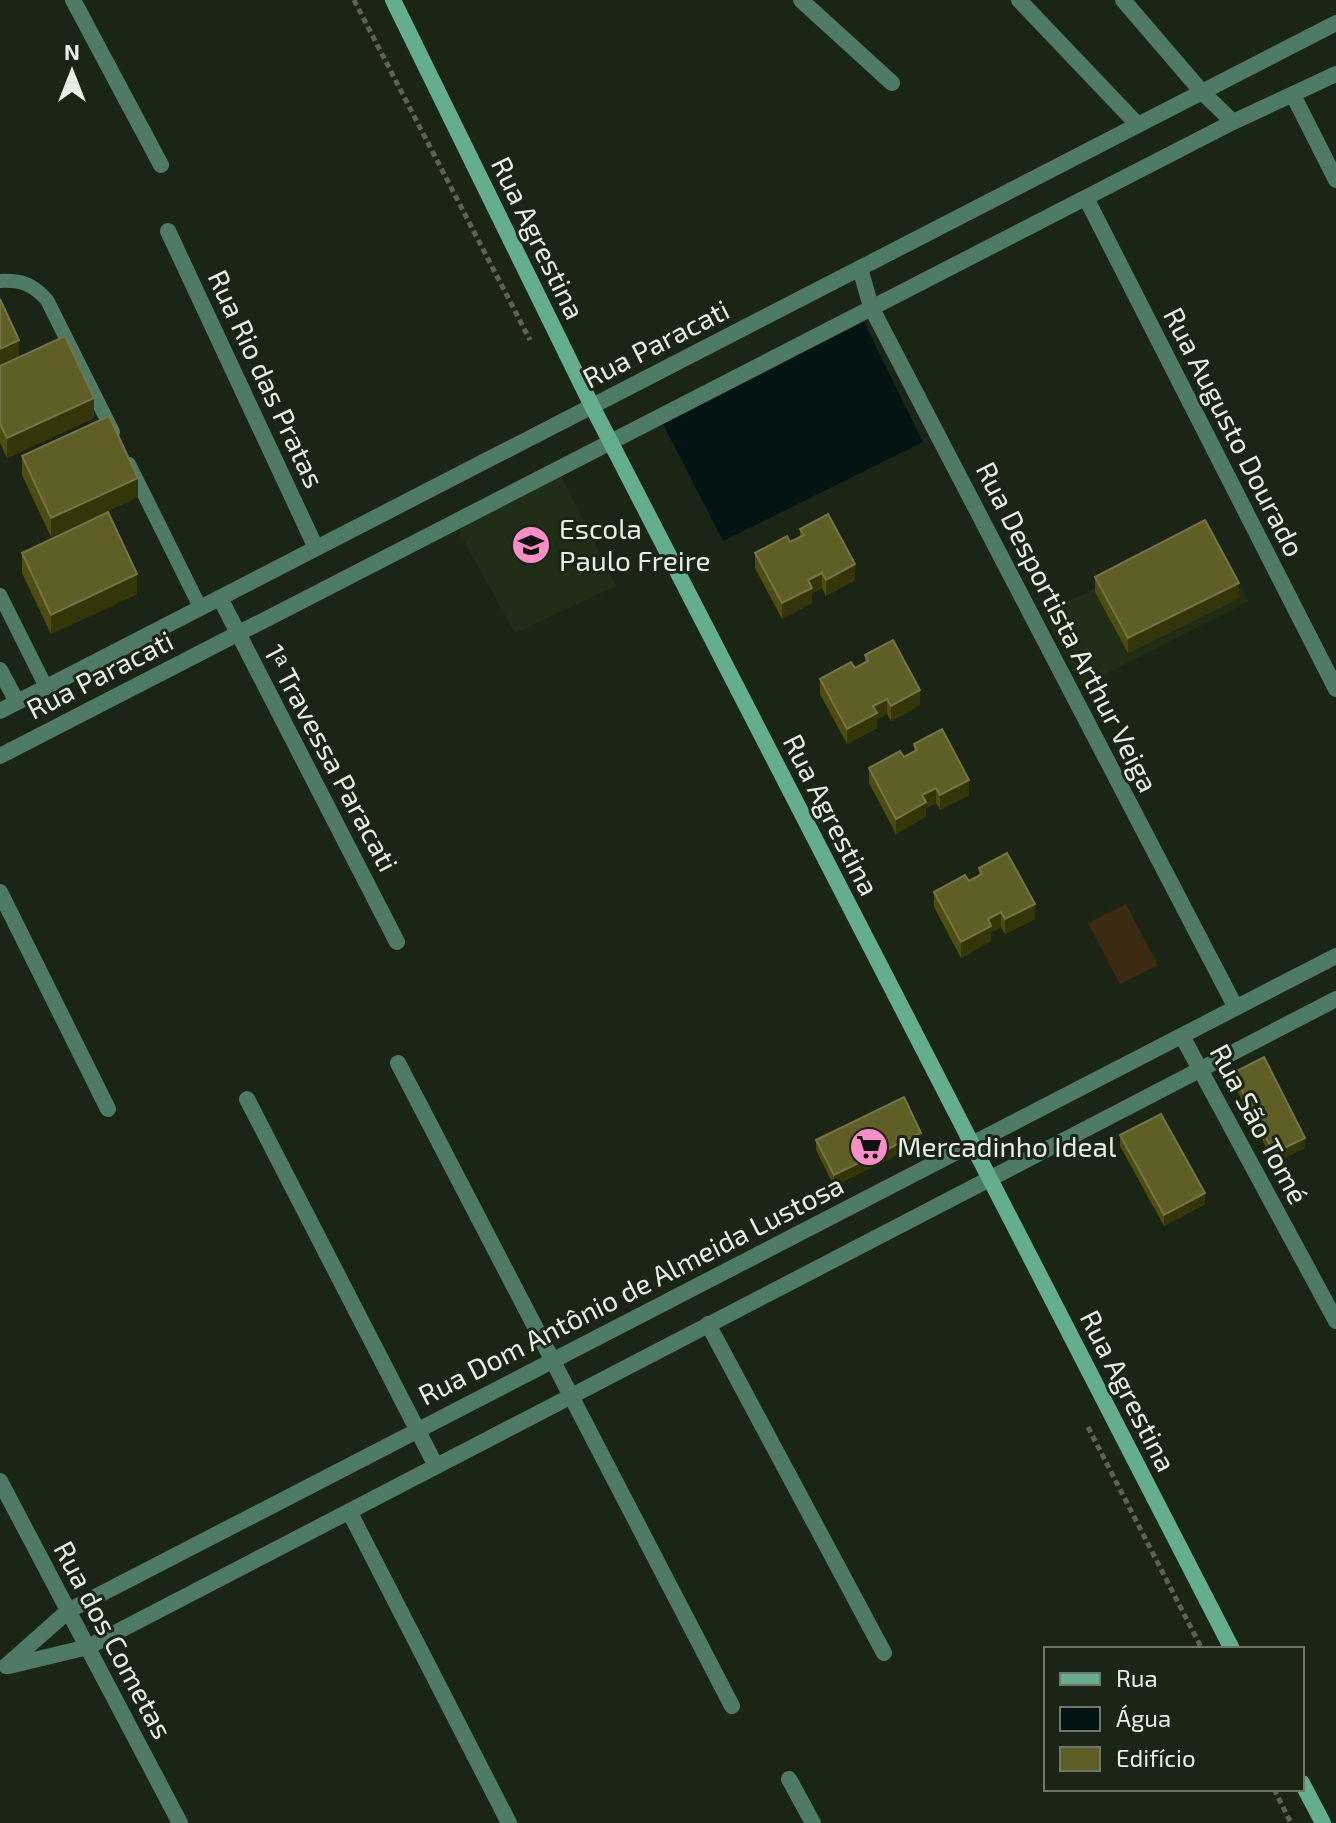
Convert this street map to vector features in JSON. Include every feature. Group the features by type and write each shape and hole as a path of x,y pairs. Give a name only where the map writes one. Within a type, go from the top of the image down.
{"street":[{"path":"73,0 161,165"},
{"name":"Rua Agrestina","path":"393,0 609,440 1231,1647"},
{"path":"801,0 892,83"},
{"path":"1019,0 1138,125"},
{"path":"1123,0 1202,92 1233,122"},
{"name":"Rua Paracati","path":"0,711 1336,23"},
{"name":"Rua Paracati","path":"0,756 609,440 1233,122 1336,74"},
{"path":"1293,95 1336,180"},
{"name":"Rua Augusto Dourado","path":"1086,198 1336,689"},
{"name":"Rua Rio das Pratas","path":"168,231 316,548"},
{"name":"Rua Desportista Arthur Veiga","path":"860,268 871,307 1236,1008"},
{"name":"1ᵃ Travessa Paracati","path":"220,598 397,942"},
{"path":"0,670 17,702"},
{"path":"0,892 108,1109"},
{"name":"Rua Dom Antônio de Almeida Lustosa","path":"3,1668 68,1611 1336,956"},
{"name":"Rua Dom Antônio de Almeida Lustosa","path":"3,1668 88,1647 1336,999"},
{"name":"Rua São Tomé","path":"1182,1036 1336,1321"},
{"path":"398,1063 732,1706"},
{"path":"247,1099 436,1466"},
{"path":"708,1324 884,1653"},
{"name":"Rua dos Cometas","path":"0,1481 180,1823"},
{"path":"349,1511 509,1823"},
{"path":"789,1779 813,1823"},
{"path":"1304,1787 1323,1823"}],"lane":[{"path":"0,281 19,281 37,288 47,300 117,440"},
{"path":"124,454 200,607"},
{"path":"0,595 46,687"}],"path":[{"path":"1275,1791 1291,1823"}],"shaded area":[{"name":"Escola Paulo Freire","path":"561,476 616,586 515,633 456,527"},
{"path":"1210,530 1249,601 1082,686 1044,614"},
{"path":"1126,904 1158,965 1120,984 1088,923"}],"water":[{"path":"864,322 923,442 723,541 663,424"}],"building":[{"path":"0,299 19,340 0,349"},
{"path":"65,336 94,398 7,438 0,424 0,366"},
{"path":"109,416 138,478 51,518 22,456"},
{"path":"108,512 137,574 51,615 22,553"},
{"path":"828,514 855,564 826,580 822,573 808,580 812,588 782,603 755,553 787,536 790,542 804,535 800,529"},
{"path":"1205,520 1239,583 1128,638 1095,577"},
{"path":"893,640 920,690 891,706 887,699 873,706 877,713 847,729 820,679 851,662 855,668 868,661 865,655"},
{"path":"942,729 969,780 940,795 936,788 922,795 926,802 896,819 869,768 900,751 904,757 917,750 914,744"},
{"path":"1007,853 1035,904 1005,919 1001,912 988,919 991,926 961,942 934,892 965,875 969,881 982,874 979,868"},
{"path":"1264,1057 1305,1138 1274,1153 1233,1073"},
{"name":"Mercadinho Ideal","path":"904,1097 921,1133 834,1175 816,1140"},
{"path":"1161,1114 1205,1193 1164,1215 1120,1135"}],"place":[{"name":"Escola Paulo Freire","path":"531,545"},
{"name":"Mercadinho Ideal","path":"869,1147"}]}
